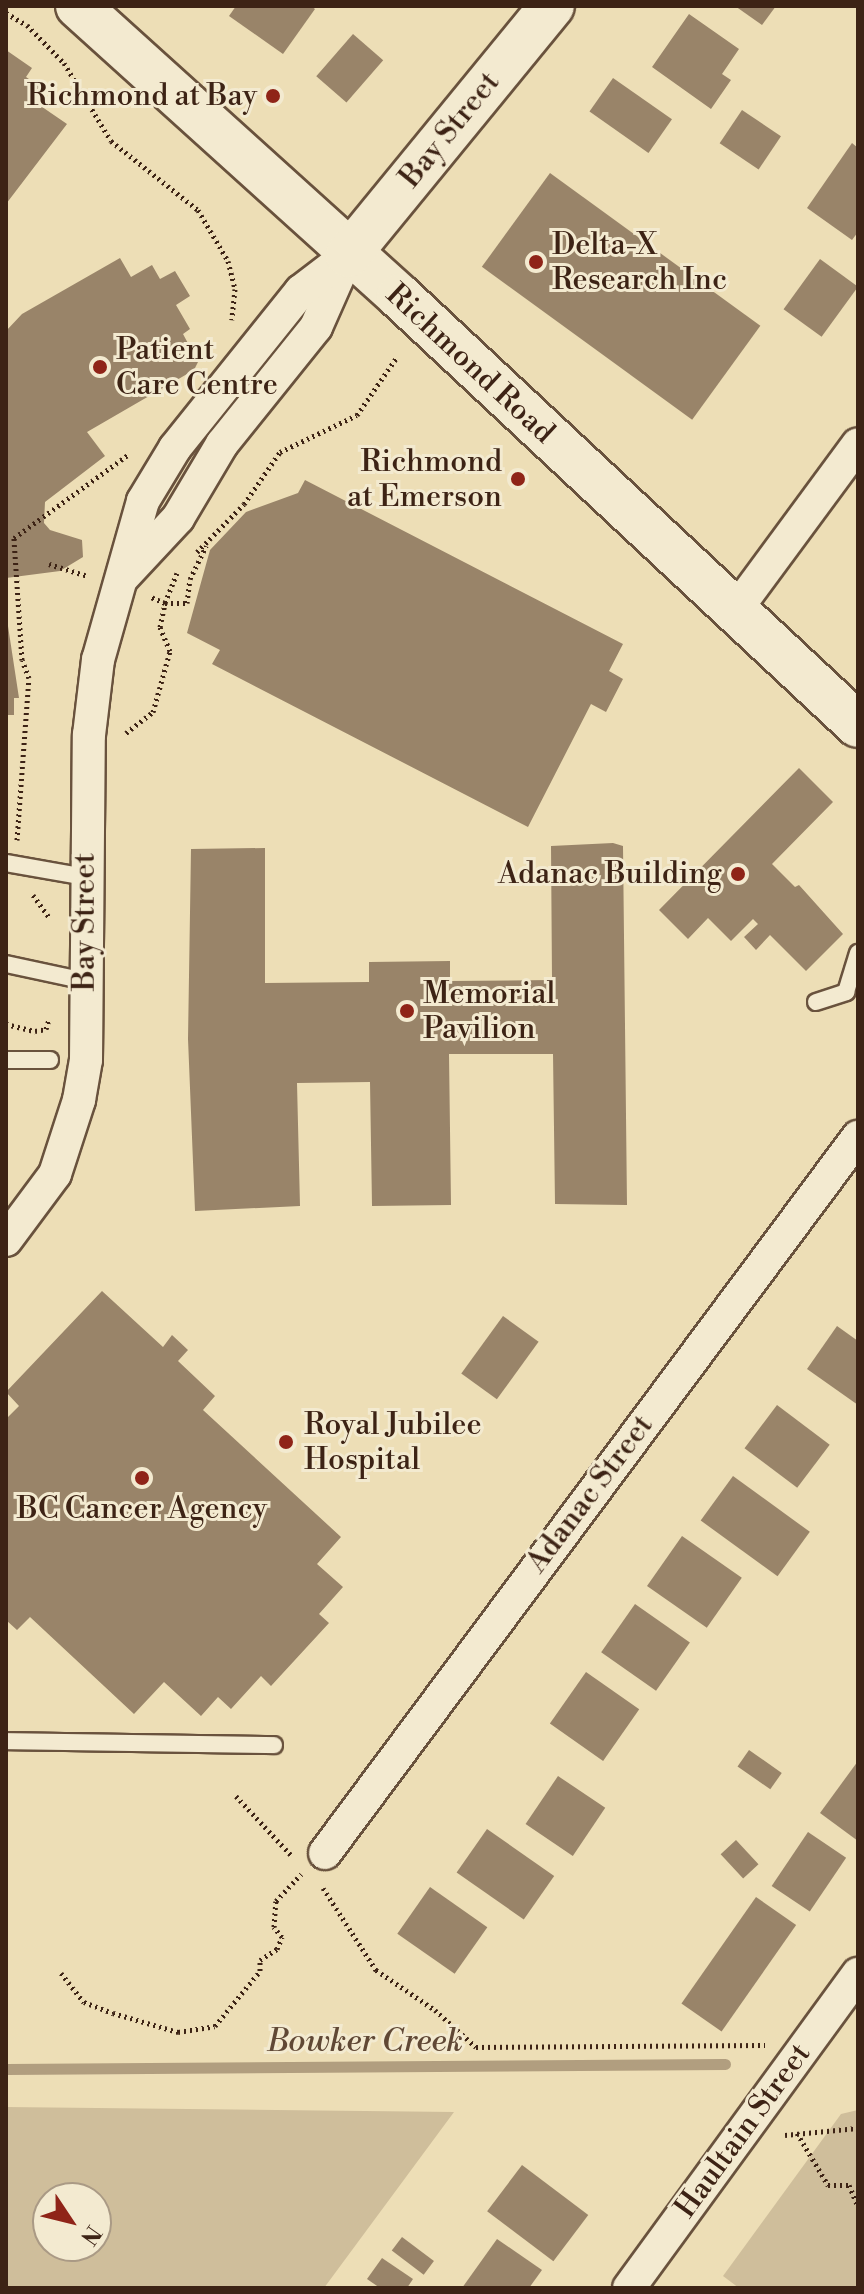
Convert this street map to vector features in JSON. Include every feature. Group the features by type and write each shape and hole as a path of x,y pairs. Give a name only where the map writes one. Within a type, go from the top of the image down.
{"main road":[{"name":"Richmond Road","path":"78,6 348,255 399,296 858,725"},
{"name":"Bay Street","path":"348,255 552,6"}],"street":[{"name":"Bay Street","path":"6,1240 55,1174 70,1138 86,1060 85,877 89,735 115,585 178,518 222,444 316,327 348,255"},
{"path":"735,611 858,444"},
{"name":"Adanac Street","path":"311,1865 858,1137"},
{"name":"Haultain Street","path":"629,2288 858,1974"}],"lane":[{"path":"13,864 85,877"},
{"path":"816,1002 852,998 858,953"},
{"path":"6,964 85,981"},
{"path":"6,1060 50,1060"},
{"path":"6,1741 274,1745"}],"path":[{"path":"6,13 27,25 64,63 111,141 198,210 228,261 235,289 231,327"},
{"path":"183,563 165,603 187,603 190,579 206,546 280,452 357,415 397,357"},
{"path":"49,1018 50,914 33,896 13,864 29,678 22,660 14,538 136,449"},
{"path":"189,557 206,546"},
{"path":"236,1796 311,1865 376,1970 435,2010 476,2047 762,2045 801,2052"},
{"path":"61,1973 84,2002 113,2013 178,2032 215,2026 260,1971 260,1960 277,1949 282,1937 274,1927 276,1901 296,1876 309,1872 311,1865"},
{"path":"736,2140 858,2128"},
{"path":"797,2133 828,2185 849,2185 858,2206"}],"shaded area":[{"path":"6,2107 454,2112 324,2288 6,2288"},
{"path":"858,2110 858,2288 739,2288 723,2276 841,2114"}],"building":[{"path":"236,6 311,6 315,9 283,54 229,16"},
{"path":"735,6 776,6 762,25"},
{"path":"689,14 739,49 722,74 731,80 711,109 652,67"},
{"path":"353,34 383,60 346,103 316,76"},
{"path":"6,50 32,68 26,77 41,87 32,100 67,124 6,204"},
{"path":"613,78 672,119 648,153 589,112"},
{"path":"742,110 781,136 759,169 720,143"},
{"path":"852,143 858,148 858,232 852,240 807,208"},
{"path":"550,173 760,326 692,420 482,267"},
{"name":"Patient Care Centre","path":"120,258 131,277 152,265 160,279 175,271 190,296 176,305 190,329 183,334 198,362 194,370 87,432 105,456 45,502 44,523 50,530 82,540 83,557 60,571 6,578 6,331 22,314"},
{"path":"820,259 858,287 822,337 784,309"},
{"path":"305,480 623,644 609,671 623,679 606,712 591,704 528,827 212,664 220,650 187,633 210,550 246,512 298,493"},
{"path":"6,613 19,698 14,698 14,715 6,715"},
{"name":"Adanac Building","path":"799,768 833,802 772,864 795,887 799,885 843,934 806,971 770,935 756,950 744,937 758,924 753,919 731,941 708,918 688,939 659,910"},
{"name":"Memorial Pavilion","path":"613,843 623,846 627,1205 555,1204 553,1054 449,1054 451,1205 372,1206 370,1082 297,1083 300,1206 195,1211 188,1039 191,849 265,848 265,983 369,982 369,962 450,961 450,981 552,980 551,846"},
{"name":"BC Cancer Agency","path":"102,1291 163,1347 172,1335 188,1350 178,1361 215,1396 203,1410 341,1537 317,1564 343,1587 319,1614 329,1623 271,1686 261,1676 231,1709 218,1697 201,1716 164,1682 134,1714 30,1617 17,1630 6,1620 6,1419 19,1406 6,1392"},
{"path":"503,1316 539,1342 497,1399 461,1373"},
{"path":"837,1326 858,1341 858,1405 807,1369"},
{"path":"777,1405 830,1445 797,1488 745,1448"},
{"path":"733,1476 810,1532 778,1576 701,1520"},
{"path":"682,1536 742,1578 707,1628 647,1586"},
{"path":"635,1604 690,1642 656,1691 601,1652"},
{"path":"586,1672 639,1709 603,1761 550,1724"},
{"path":"749,1750 782,1773 770,1789 738,1766"},
{"path":"858,1761 858,1841 820,1813"},
{"path":"558,1776 605,1808 573,1856 526,1824"},
{"path":"487,1829 554,1876 524,1919 457,1872"},
{"path":"808,1832 846,1858 810,1912 772,1886"},
{"path":"736,1840 759,1864 743,1878 721,1854"},
{"path":"430,1887 487,1927 455,1974 397,1934"},
{"path":"756,1897 796,1925 722,2032 681,2003"},
{"path":"522,2165 588,2215 553,2261 487,2211"},
{"path":"402,2237 434,2261 424,2275 392,2251"},
{"path":"497,2239 542,2270 529,2288 462,2288"},
{"path":"382,2258 413,2279 407,2288 380,2288 367,2279"}],"waterway":[{"name":"Bowker Creek","path":"6,2069 725,2064"}],"place":[{"name":"Richmond at Bay","path":"273,96"},
{"name":"Delta-X Research Inc","path":"536,262"},
{"name":"Patient Care Centre","path":"100,367"},
{"name":"Richmond at Emerson","path":"518,479"},
{"name":"Adanac Building","path":"738,874"},
{"name":"Memorial Pavilion","path":"407,1011"},
{"name":"Royal Jubilee Hospital","path":"286,1442"},
{"name":"BC Cancer Agency","path":"142,1478"}]}
